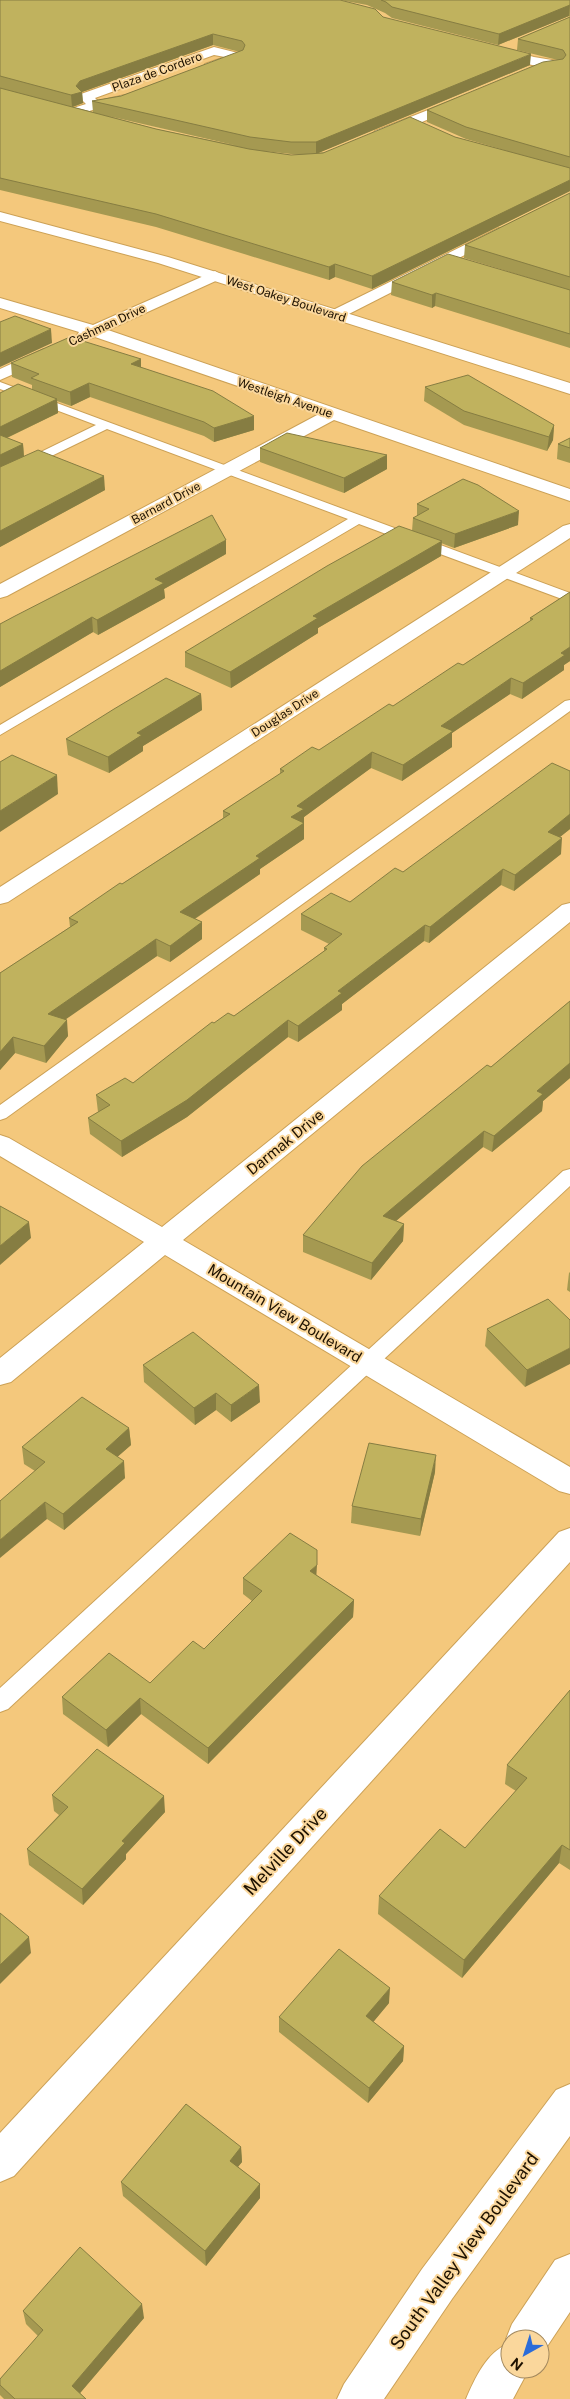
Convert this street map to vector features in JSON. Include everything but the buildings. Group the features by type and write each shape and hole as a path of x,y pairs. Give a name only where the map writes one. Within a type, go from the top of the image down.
{"street":[{"path":"500,51 518,44"},
{"path":"481,46 564,67"},
{"name":"Plaza de Cordero","path":"95,105 86,97 198,56 214,51 238,57 200,71"},
{"path":"529,72 538,68 564,67"},
{"name":"Plaza de Cordero","path":"100,121 67,112 95,105 116,103 144,92"},
{"path":"369,139 475,95"},
{"path":"411,122 427,129"},
{"name":"West Oakey Boulevard","path":"0,216 215,276 570,389"},
{"path":"335,315 516,224"},
{"path":"445,259 463,264"},
{"name":"Cashman Drive","path":"0,375 215,276"},
{"name":"Westleigh Avenue","path":"0,303 94,331 570,495"},
{"name":"Barnard Drive","path":"0,592 332,414"},
{"name":"Douglas Drive","path":"0,897 570,530"},
{"name":"Darmak Drive","path":"0,1374 570,910"},
{"name":"Mountain View Boulevard","path":"0,1144 570,1482"},
{"name":"Melville Drive","path":"0,2162 570,1541"},
{"name":"South Valley View Boulevard","path":"359,2399 437,2284 570,2104"},
{"path":"534,2329 570,2275"},
{"path":"488,2399 501,2379"}],"lane":[{"path":"0,384 570,598"},
{"path":"0,477 108,424"},
{"path":"0,731 358,519"},
{"path":"0,1114 570,704"},
{"path":"0,1702 570,1174"}]}
